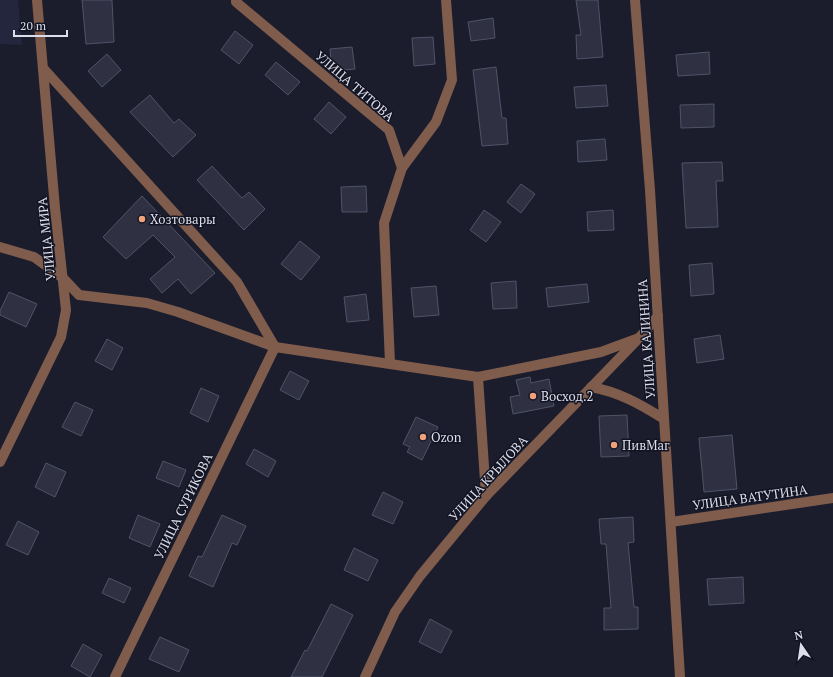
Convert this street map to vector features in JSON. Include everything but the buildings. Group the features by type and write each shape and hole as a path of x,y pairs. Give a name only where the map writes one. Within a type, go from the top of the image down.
{"street":[{"name":"УЛИЦА МИРА","path":"0,462 61,337 66,310 55,208 37,0"},
{"name":"УЛИЦА ТИТОВА","path":"236,0 236,2 389,130 402,168"},
{"path":"390,363 384,223 402,168 436,122 452,80 446,0"},
{"name":"УЛИЦА КАЛИНИНА","path":"635,0 658,316 680,677"},
{"path":"43,68 237,282 275,347"},
{"path":"0,247 34,257 63,278 79,295 147,303 178,312 275,347 478,377 602,352 639,338"},
{"name":"УЛИЦА КРЫЛОВА","path":"365,677 395,612 420,576 486,496 639,338 658,316"},
{"name":"УЛИЦА СУРИКОВА","path":"115,677 275,347"},
{"path":"478,377 486,496"},
{"path":"591,387 628,397 664,419"},
{"name":"УЛИЦА ВАТУТИНА","path":"671,522 833,498"}],"shaded area":[{"path":"0,0 18,0 22,45 0,44"}],"place":[{"name":"Хозтовары","path":"142,219"},
{"name":"Восход.2","path":"533,396"},
{"name":"Ozon","path":"423,437"},
{"name":"ПивМаг","path":"614,445"}]}
